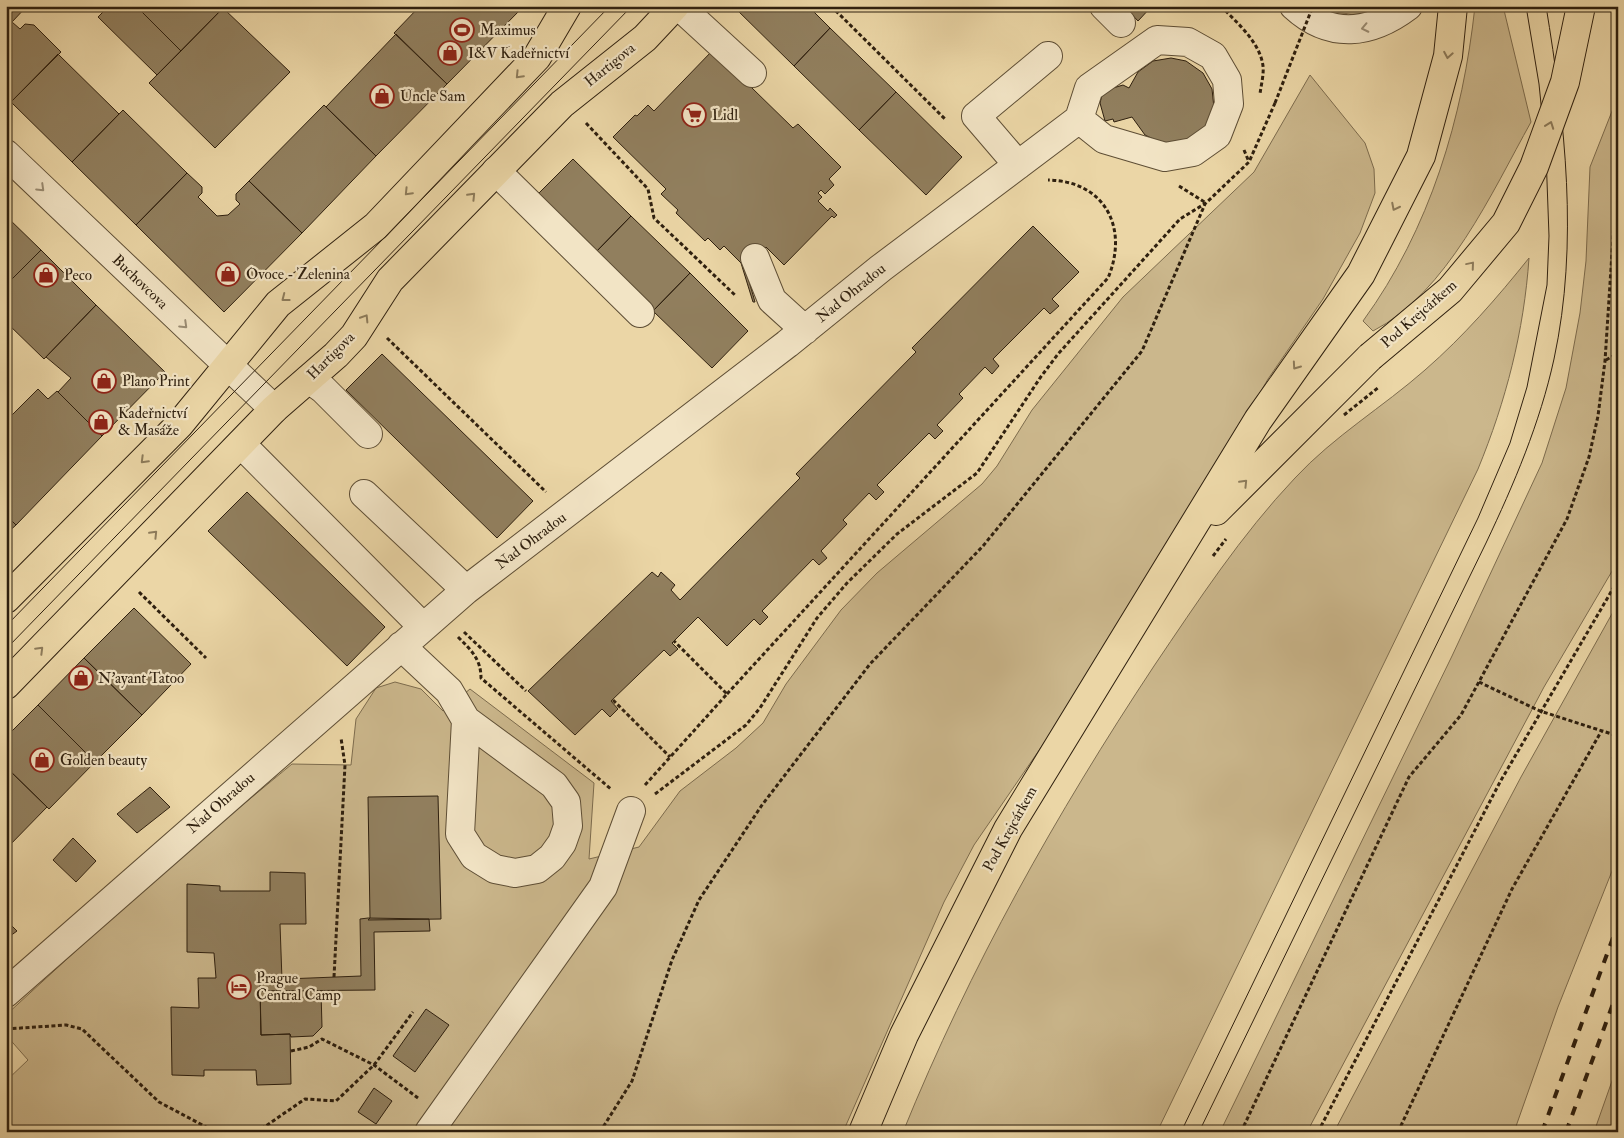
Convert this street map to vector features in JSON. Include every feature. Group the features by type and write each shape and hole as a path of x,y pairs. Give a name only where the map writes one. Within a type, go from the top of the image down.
{"main road":[{"path":"6,599 180,425 278,304 376,226 536,57 567,6"},
{"name":"Hartigova","path":"6,685 274,409 354,336 390,280 562,104 645,38 675,6"},
{"name":"Pod Krejcárkem","path":"863,1132 904,1035 1008,828 1258,420 1361,274 1421,156 1448,56 1453,6"},
{"name":"Pod Krejcárkem","path":"1185,542 1370,357 1450,290 1506,223 1534,168 1566,82 1581,6"}],"street":[{"path":"680,6 752,73"},
{"path":"1294,6 1327,27 1352,30 1372,27 1393,17 1408,6"},
{"path":"1157,40 1188,42 1213,56 1227,80 1229,104 1217,135 1193,152 1165,157 1142,151 1104,139 1079,119 1088,88 1157,40"},
{"path":"1018,165 976,116 1048,56"},
{"name":"Nad Ohradou","path":"6,993 401,646 441,623 466,590 805,330 881,268 1079,119"},
{"name":"Buchovcova","path":"6,154 274,409"},
{"path":"496,171 640,313"},
{"path":"755,258 772,300 805,330"},
{"path":"309,379 323,389 368,434"},
{"path":"241,444 441,623"},
{"path":"364,494 466,590"},
{"path":"401,646 449,690 466,720 554,784 566,802 568,826 562,843 552,857 537,869 515,873 495,869 474,856 460,834 466,720"},
{"path":"435,1123 603,887 628,809"}],"path":[{"path":"831,6 909,84"},
{"path":"628,809 750,721 817,618 847,583 897,534 977,473 1052,361 1180,219 1206,203 1249,162 1275,103 1313,6"},
{"path":"562,104 584,122 648,189 654,218 703,264"},
{"path":"1241,1132 1410,777 1460,715 1567,518 1589,457 1598,416 1605,361 1618,160"},
{"path":"628,809 670,757 1108,278 1115,261 1117,243 1115,226 1107,209 1095,195 1080,186 1063,180 1044,180"},
{"path":"600,1132 632,1081 672,960 699,900 762,805 870,664 983,546 1142,351 1206,203"},
{"path":"366,318 522,470"},
{"path":"1605,361 1618,353"},
{"path":"1337,422 1344,415"},
{"path":"1212,557 1230,534"},
{"path":"118,571 206,658"},
{"path":"1318,1132 1500,782 1618,580"},
{"path":"441,623 475,654 481,666 481,678 610,787 628,809"},
{"path":"441,623 526,691"},
{"path":"674,641 727,694"},
{"path":"1479,682 1540,711 1618,736"},
{"path":"613,700 670,757"},
{"path":"1398,1132 1512,889 1602,730"},
{"path":"334,977 344,765"},
{"path":"6,1029 66,1025 82,1029 159,1102 208,1128 257,1132 305,1099 336,1101 374,1065 414,1012"},
{"path":"291,1051 308,1047 322,1039 374,1065 435,1123"}],"shaded area":[{"path":"1326,6 1383,6 1357,15 1328,11"},
{"path":"1475,6 1503,6 1531,122 1483,209 1445,267 1423,292 1399,314 1373,331 1363,321 1387,286 1407,249 1440,171 1462,90"},
{"path":"1310,75 1365,143 1374,169 1375,193 1360,233 1323,299 1268,379 1123,628 974,845 944,902 843,1132 6,1132 6,1081 28,1060 6,1035 6,1015 165,869 292,764 351,765 356,719 376,688 395,682 421,689 443,711 470,689 594,783 589,859 639,847 680,791 736,748 763,723 786,684 841,610 877,573 982,484 997,466 1032,410 1123,297 1254,172"},
{"path":"1618,96 1618,561 1544,687 1307,1132 1220,1132 1452,656 1542,463 1566,388 1580,313 1586,261 1590,167"},
{"path":"1529,258 1523,312 1512,365 1497,418 1478,469 1157,1132 903,1132 929,1071 986,951 1049,835 1154,666 1238,545 1275,500 1310,463 1342,435 1409,384 1453,344 1505,288"},
{"path":"1618,603 1618,741 1612,758 1618,768 1618,856 1558,1007 1514,1132 1334,1132 1521,777"},
{"path":"1618,1064 1618,1132 1594,1132"}],"building":[{"path":"6,6 27,6 12,22 20,29 25,24 34,25 61,52 11,102 6,98"},
{"path":"109,6 136,6 181,51 157,75 98,17"},
{"path":"136,6 225,6 181,51"},
{"path":"420,6 520,6 522,8 447,84 394,33"},
{"path":"733,6 808,6 830,28 794,66"},
{"path":"1124,6 1152,6 1138,21"},
{"path":"223,8 290,72 215,148 149,83"},
{"path":"830,28 896,92 859,130 794,66"},
{"path":"396,34 447,84 376,156 326,107"},
{"path":"713,50 793,128 798,124 841,167 829,179 834,185 825,194 821,190 818,193 822,197 818,201 828,211 830,208 837,215 834,218 832,216 784,265 766,247 745,267 755,302 753,302 741,263 724,246 720,250 708,238 705,241 676,213 678,210 661,194 666,189 613,137 648,105 654,111"},
{"path":"58,54 119,114 72,162 11,102"},
{"path":"1171,58 1186,61 1203,73 1212,89 1214,108 1208,125 1194,138 1177,144 1161,143 1145,135 1132,117 1114,122 1113,119 1105,121 1100,103 1103,91 1123,85 1129,88 1138,72 1153,61"},
{"path":"896,92 962,157 926,195 859,130"},
{"path":"324,105 376,156 302,233 249,181"},
{"path":"123,110 187,173 136,225 72,162"},
{"path":"573,159 631,216 595,253 536,196"},
{"path":"187,173 202,187 202,193 198,197 217,216 228,215 240,204 236,200 236,194 249,181 302,233 224,312 136,225"},
{"path":"6,216 41,250 6,285"},
{"path":"631,216 690,273 653,311 595,253"},
{"path":"1033,226 1079,272 1052,299 1059,306 1050,314 1044,308 993,359 999,366 992,374 985,367 959,394 963,398 937,425 943,431 935,439 929,433 877,485 884,492 876,500 869,493 843,520 847,524 821,551 827,558 819,565 813,559 762,611 768,617 760,625 754,619 727,646 698,617 672,643 678,649 670,656 664,650 611,701 618,709 610,717 602,709 575,735 528,691 652,572 658,577 661,572 675,585 671,590 680,600 800,478 796,474 916,352 912,348"},
{"path":"41,250 96,305 44,359 6,322 6,285"},
{"path":"690,273 748,331 712,368 653,311"},
{"path":"96,305 165,372 102,436 58,392 71,378 46,357"},
{"path":"382,354 533,501 497,538 346,390"},
{"path":"38,389 48,399 57,391 102,436 16,525 6,515 6,421"},
{"path":"247,492 385,627 347,666 208,531"},
{"path":"6,515 16,525 6,534"},
{"path":"134,608 191,664 142,715 84,658"},
{"path":"84,658 142,715 95,762 38,705"},
{"path":"38,705 95,762 49,809 6,767 6,737"},
{"path":"6,767 47,807 6,849"},
{"path":"150,787 170,807 137,833 117,814"},
{"path":"438,796 441,919 368,920 370,918 368,797"},
{"path":"73,838 96,861 76,882 53,860"},
{"path":"270,872 305,873 306,924 280,924 282,980 260,980 261,1035 290,1034 291,1084 257,1085 256,1070 204,1070 204,1076 172,1075 171,1007 199,1008 198,978 216,978 214,953 187,952 187,884 220,886 220,891 270,891"},
{"path":"360,919 429,919 430,931 374,932 375,990 260,991 260,980 361,976"},
{"path":"6,920 17,931 6,939"},
{"path":"260,991 321,991 322,1027 313,1036 291,1037 290,1034 261,1035"},
{"path":"426,1009 449,1025 415,1072 393,1056"},
{"path":"374,1088 392,1101 376,1124 358,1112"}],"tram line":[{"path":"6,626 610,6"},
{"path":"6,649 632,6"},
{"path":"1181,1132 1478,518 1510,443 1527,387 1547,285 1549,236 1546,154 1539,84 1526,6"},
{"path":"1199,1132 1486,543 1534,430 1554,359 1562,315 1566,271 1566,182 1563,138 1559,94 1546,6"}],"railway":[{"path":"1542,1132 1618,924"},
{"path":"1566,1132 1618,990"}],"place":[{"name":"Maximus","path":"462,30"},
{"name":"I&V Kadeřnictví","path":"450,53"},
{"name":"Uncle Sam","path":"382,96"},
{"name":"Lidl","path":"694,115"},
{"name":"Ovoce - Zelenina","path":"228,274"},
{"name":"Peco","path":"46,275"},
{"name":"Plano Print","path":"104,381"},
{"name":"Kadeřnictví & Masáže","path":"101,422"},
{"name":"N'ayant Tatoo","path":"81,678"},
{"name":"Golden beauty","path":"42,760"},
{"name":"Prague Central Camp","path":"239,987"}]}
